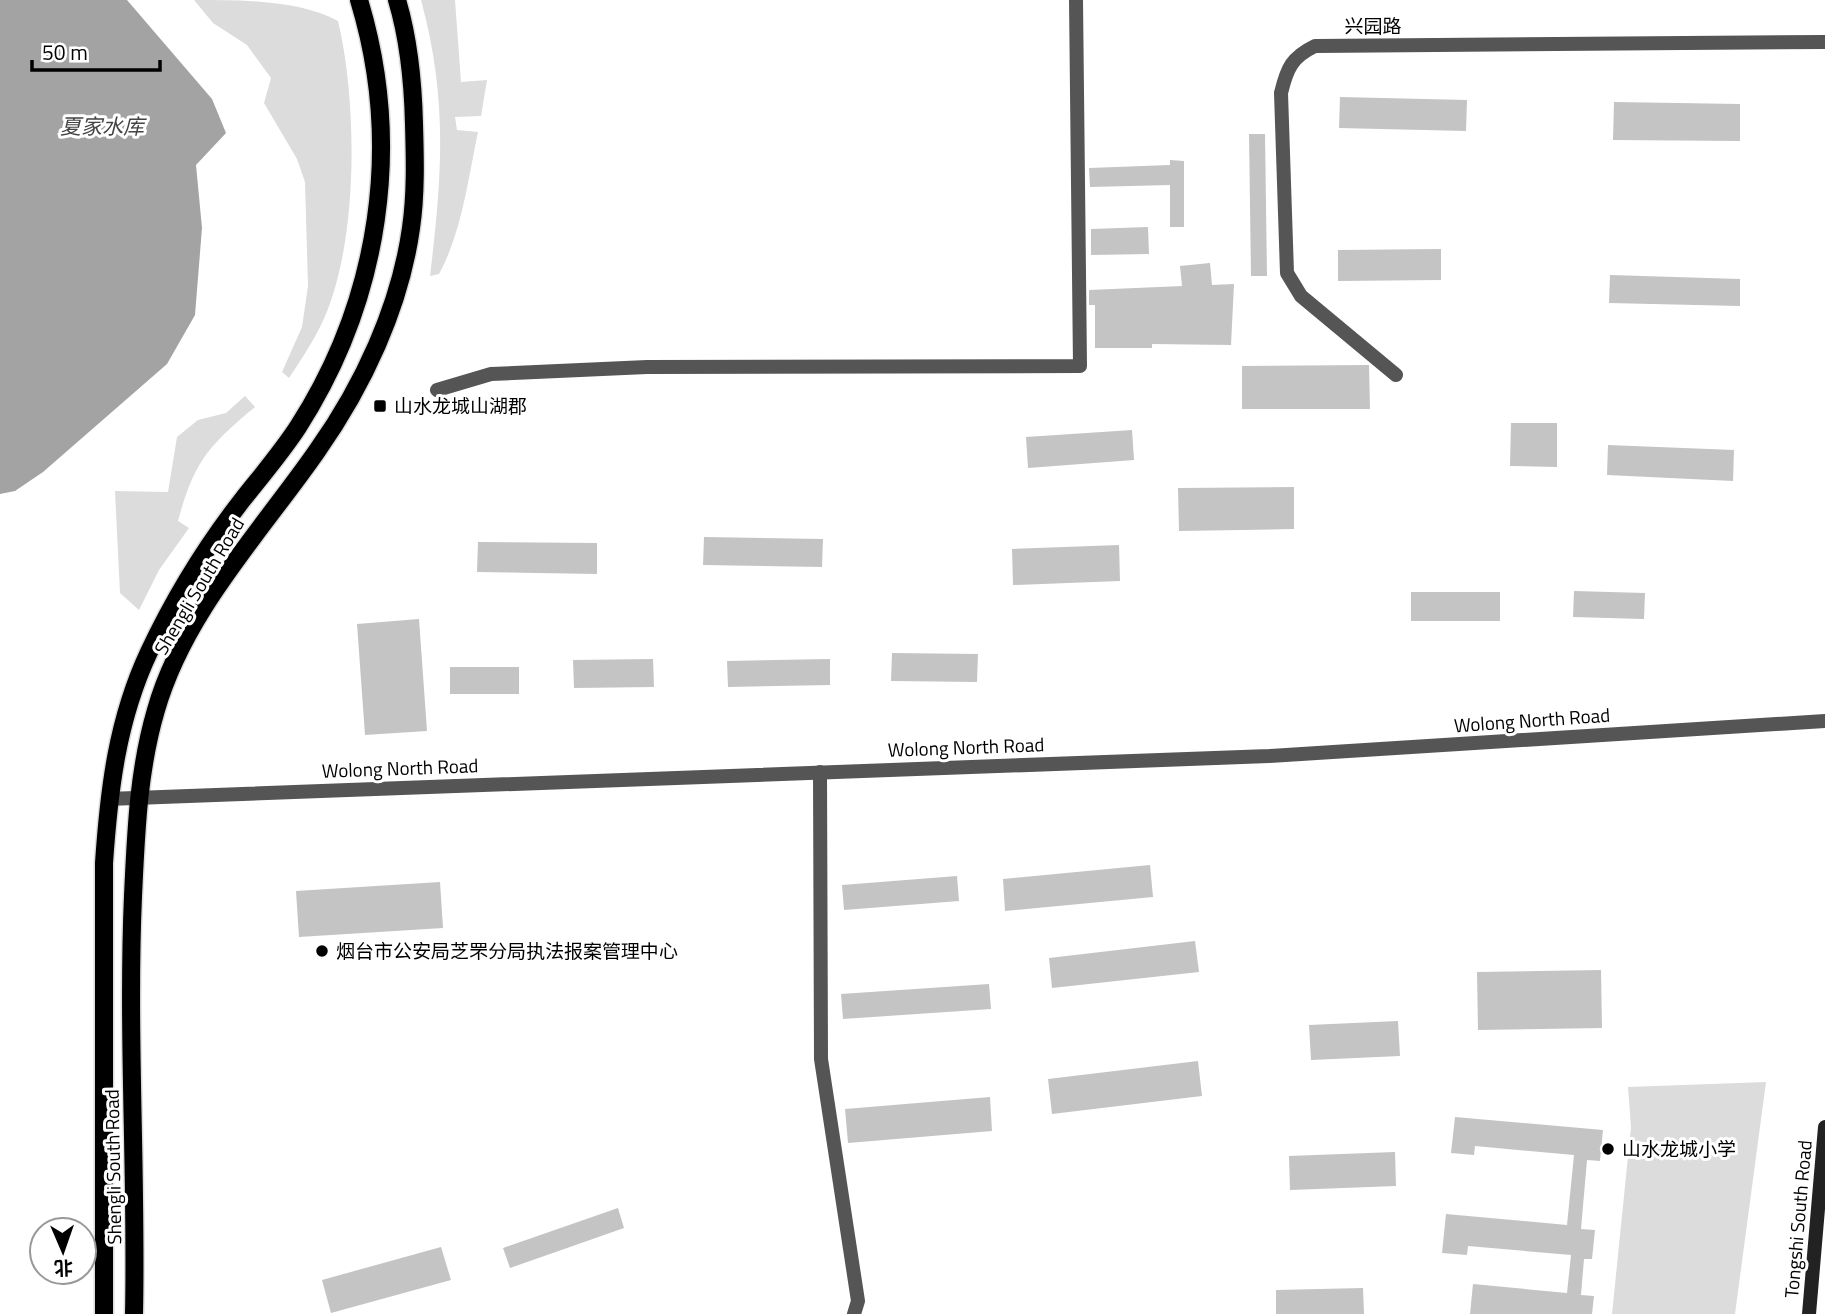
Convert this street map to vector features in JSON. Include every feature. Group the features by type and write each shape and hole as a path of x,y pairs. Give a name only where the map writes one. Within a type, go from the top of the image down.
{"main road":[{"name":"Shengli South Road","path":"104,1314 107,1243 104,863 108,799 118,735 149,653 199,562 300,424 356,309 373,243 382,188 379,86 359,0"},
{"name":"Shengli South Road","path":"134,1314 130,961 138,798 157,706 178,657 251,537 345,410 373,354 398,281 411,230 415,152 413,85 397,0"},
{"name":"Tongshi South Road","path":"1809,1314 1825,1127"}],"street":[{"path":"437,390 491,374 647,367 1080,366 1076,0"},
{"name":"兴园路","path":"1396,375 1301,296 1287,273 1281,93 1286,69 1296,55 1315,46 1825,42"},
{"name":"Wolong North Road","path":"108,799 1269,756 1825,721"},
{"path":"820,772 821,1059 858,1301 854,1314"}],"shaded area":[{"path":"194,0 288,5 338,21 349,93 351,176 348,218 333,295 317,334 289,378 282,372 302,327 308,286 305,182 297,159 264,103 271,78 247,45 213,23"},
{"path":"421,0 455,0 461,82 487,80 481,116 455,117 457,130 478,132 453,241 439,274 430,276 440,171 439,104 430,36"},
{"path":"245,396 255,407 225,433 197,469 178,521 189,528 159,570 139,610 120,593 115,491 168,492 177,437 198,420 226,413"},
{"path":"1766,1082 1735,1314 1612,1314 1631,1127 1628,1087"}],"water":[{"name":"夏家水库","path":"0,0 127,0 212,99 226,133 196,165 202,228 195,315 167,364 43,472 15,491 0,494"}],"building":[{"path":"1340,97 1467,100 1466,131 1339,128"},
{"path":"1614,102 1740,104 1740,141 1613,140"},
{"path":"1249,134 1265,134 1267,276 1251,276"},
{"path":"1170,160 1184,161 1184,227 1170,227 1170,185 1090,187 1089,168 1170,165"},
{"path":"1148,227 1149,254 1091,255 1091,229"},
{"path":"1441,249 1441,280 1338,281 1338,250"},
{"path":"1210,263 1212,285 1234,284 1231,345 1152,344 1152,348 1095,348 1095,305 1089,305 1089,290 1182,286 1180,266"},
{"path":"1610,275 1740,279 1740,306 1609,303"},
{"path":"1369,365 1370,409 1242,409 1242,366"},
{"path":"1511,423 1557,423 1557,467 1510,466"},
{"path":"1132,430 1134,460 1028,468 1026,437"},
{"path":"1608,445 1734,450 1733,481 1607,475"},
{"path":"1294,487 1294,529 1179,531 1178,488"},
{"path":"704,537 823,539 822,567 703,565"},
{"path":"478,542 597,543 597,574 477,572"},
{"path":"1119,545 1120,581 1013,585 1012,549"},
{"path":"1574,591 1645,593 1644,619 1573,617"},
{"path":"1411,592 1500,592 1500,621 1411,621"},
{"path":"419,619 427,731 365,735 357,624"},
{"path":"892,653 978,654 977,682 891,681"},
{"path":"653,659 654,687 574,688 573,660"},
{"path":"830,659 830,685 728,687 727,661"},
{"path":"450,667 519,667 519,694 450,694"},
{"path":"1150,865 1153,897 1005,911 1003,879"},
{"path":"957,876 959,901 844,910 842,885"},
{"path":"440,882 443,928 299,937 296,891"},
{"path":"1195,941 1199,972 1052,988 1049,958"},
{"path":"1601,970 1602,1028 1478,1030 1477,972"},
{"path":"989,984 991,1009 843,1019 841,994"},
{"path":"1398,1021 1400,1056 1311,1060 1309,1025"},
{"path":"1198,1061 1202,1096 1052,1114 1048,1079"},
{"path":"990,1097 992,1131 848,1143 845,1109"},
{"path":"1455,1117 1603,1130 1600,1161 1587,1160 1581,1229 1595,1230 1592,1259 1584,1259 1581,1295 1594,1296 1592,1314 1470,1314 1473,1284 1567,1293 1571,1255 1468,1246 1467,1255 1442,1253 1446,1214 1567,1225 1574,1155 1475,1146 1474,1155 1451,1153"},
{"path":"1395,1152 1396,1186 1290,1190 1289,1156"},
{"path":"618,1208 624,1228 510,1268 503,1248"},
{"path":"441,1247 451,1280 331,1313 322,1280"},
{"path":"1363,1288 1364,1314 1276,1314 1276,1290"}],"place":[{"name":"山水龙城山湖郡","path":"380,406"},
{"name":"烟台市公安局芝罘分局执法报案管理中心","path":"322,951"},
{"name":"山水龙城小学","path":"1608,1149"}]}
